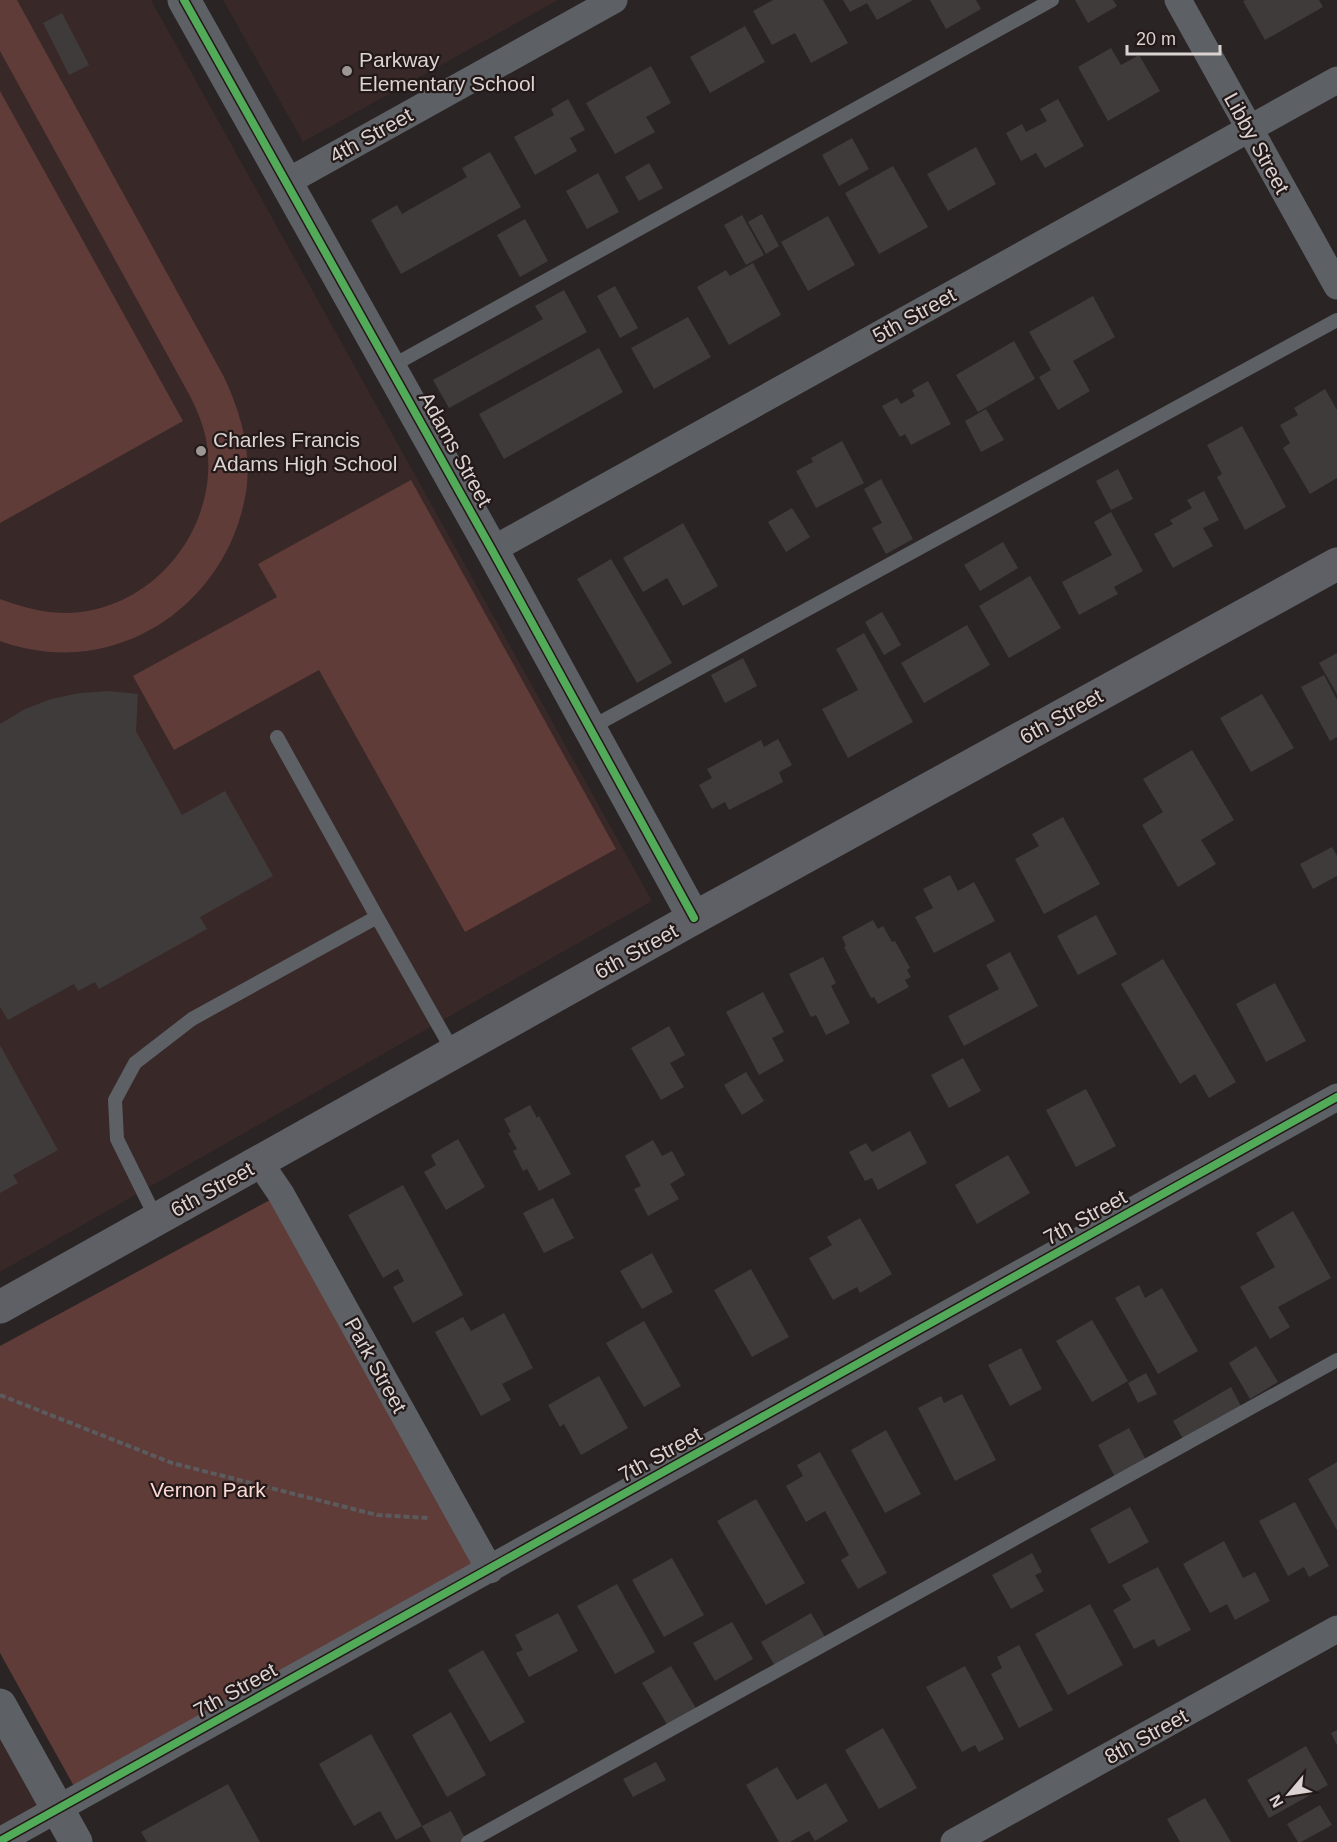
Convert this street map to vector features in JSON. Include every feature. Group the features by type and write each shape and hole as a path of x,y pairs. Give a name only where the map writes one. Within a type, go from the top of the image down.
{"main road":[{"name":"6th Street","path":"0,1307 694,918 1337,564"}],"street":[{"name":"Adams Street","path":"184,0 492,550 694,918"},
{"name":"4th Street","path":"285,183 614,0"},
{"name":"Libby Street","path":"1178,0 1337,286"},
{"name":"5th Street","path":"492,550 1337,80"},
{"name":"7th Street","path":"0,1841 1337,1097"},
{"name":"Park Street","path":"260,1163 281,1194 490,1570"},
{"name":"8th Street","path":"954,1842 1337,1629"},
{"path":"0,1705 76,1842"}],"lane":[{"path":"389,368 1052,0"},
{"path":"590,728 1337,321"},
{"path":"277,737 454,1053"},
{"path":"157,1220 117,1139 115,1100 135,1063 192,1019 377,916"},
{"path":"468,1842 1337,1360"}],"path":[{"path":"0,1395 172,1463 376,1515 462,1520"}],"shaded area":[{"name":"Charles Francis Adams High School","path":"0,0 151,0 652,901 0,1272"},
{"name":"Parkway Elementary School","path":"223,0 558,0 303,142"},
{"path":"0,1705 58,1809 0,1841"}],"green space":[{"path":"0,0 17,0 224,377 240,419 246,448 246,492 235,533 215,570 189,601 158,625 122,642 83,651 42,651 0,641 0,599 33,609 67,613 99,608 128,597 154,580 176,558 192,531 203,502 208,471 206,439 200,417 190,396 0,51"},
{"path":"0,91 183,421 0,523"},
{"path":"411,480 616,849 465,932 319,670 174,750 133,676 277,597 258,564"},
{"name":"Vernon Park","path":"281,1194 490,1570 80,1797 0,1653 0,1346"}],"building":[{"path":"773,0 823,0 848,43 811,63 795,33 772,45 753,11"},
{"path":"843,0 913,0 877,20 867,3 850,12"},
{"path":"930,0 976,0 981,9 946,29"},
{"path":"1075,0 1113,0 1117,6 1088,23"},
{"path":"1319,0 1323,7 1265,40 1243,1"},
{"path":"62,13 89,65 69,75 43,23"},
{"path":"745,26 765,62 710,93 690,57"},
{"path":"1111,48 1121,65 1139,55 1160,91 1108,121 1078,67"},
{"path":"651,66 671,103 646,117 655,132 615,154 586,103"},
{"path":"568,99 585,130 570,138 577,151 535,175 514,137 554,115 551,109"},
{"path":"1058,99 1084,146 1045,168 1036,153 1021,161 1006,133 1022,124 1026,132 1047,121 1040,109"},
{"path":"852,138 869,169 839,186 822,155"},
{"path":"976,147 996,184 948,211 927,174"},
{"path":"490,152 521,207 401,274 371,220 397,205 402,214 467,177 462,168"},
{"path":"649,163 663,188 639,201 625,177"},
{"path":"893,166 928,227 879,254 845,193"},
{"path":"598,173 619,212 587,229 566,191"},
{"path":"762,214 779,246 766,254 748,222"},
{"path":"742,215 764,255 746,265 724,225"},
{"path":"828,216 855,265 808,291 781,242"},
{"path":"525,219 548,261 520,277 497,235"},
{"path":"753,263 781,315 729,345 697,287 726,270 730,276"},
{"path":"615,286 638,328 620,338 597,296"},
{"path":"564,290 587,332 449,408 433,380 543,319 535,306"},
{"path":"1093,296 1115,337 1073,361 1090,391 1058,410 1039,377 1051,370 1029,332"},
{"path":"688,317 711,357 654,389 631,348"},
{"path":"1014,341 1035,379 978,412 956,375"},
{"path":"599,348 623,392 504,459 479,414"},
{"path":"928,381 951,424 911,445 905,434 900,437 882,406 897,398 901,404 915,396 912,390"},
{"path":"1325,389 1337,410 1337,478 1310,494 1283,448 1290,443 1280,425 1298,415 1294,408"},
{"path":"986,409 1004,440 981,452 965,421"},
{"path":"1242,426 1286,507 1245,530 1217,477 1222,474 1207,445"},
{"path":"842,441 864,483 816,508 796,471 813,462 811,458"},
{"path":"1118,469 1133,499 1111,510 1096,481"},
{"path":"881,479 913,539 886,554 872,528 882,523 864,489"},
{"path":"1204,491 1219,520 1203,528 1213,546 1173,568 1154,534 1173,524 1170,520 1192,508 1187,500"},
{"path":"792,508 810,537 786,552 768,522"},
{"path":"1111,512 1143,571 1114,587 1118,594 1079,615 1062,582 1112,555 1094,522"},
{"path":"683,523 718,586 683,606 667,578 643,592 623,558"},
{"path":"1003,542 1018,568 980,591 964,565"},
{"path":"611,559 672,663 637,683 577,579"},
{"path":"1030,576 1061,628 1009,658 979,606"},
{"path":"882,612 901,645 884,655 865,622"},
{"path":"967,625 990,665 924,703 901,663"},
{"path":"864,633 913,722 848,758 822,709 858,690 836,649"},
{"path":"1337,653 1337,694 1319,663"},
{"path":"743,658 757,686 725,703 711,675"},
{"path":"1324,675 1337,700 1337,737 1330,741 1301,687"},
{"path":"109,691 138,694 136,731 182,815 225,791 273,876 200,917 207,929 99,989 95,982 78,991 74,984 8,1020 0,1007 0,724 25,709 51,699 80,693"},
{"path":"1262,694 1294,748 1251,772 1220,718"},
{"path":"778,739 792,765 779,772 783,782 729,810 725,802 712,809 699,785 712,778 707,769 761,740 764,747"},
{"path":"1192,750 1234,820 1201,840 1216,864 1178,887 1142,825 1163,812 1143,779"},
{"path":"1063,817 1100,884 1044,914 1015,859 1039,846 1032,834"},
{"path":"1332,847 1337,856 1337,876 1313,889 1300,864"},
{"path":"950,875 958,891 974,882 995,921 934,953 915,917 933,908 923,889"},
{"path":"1096,915 1117,954 1078,975 1057,936"},
{"path":"873,920 878,929 883,926 892,942 895,941 910,968 907,970 911,977 905,980 909,987 878,1004 874,997 871,998 844,947 846,946 842,937"},
{"path":"1010,952 1038,1006 964,1046 948,1016 999,989 986,965"},
{"path":"823,957 836,983 831,986 850,1023 826,1035 816,1015 811,1017 789,974"},
{"path":"1163,959 1236,1082 1209,1098 1195,1074 1180,1084 1121,984"},
{"path":"1275,983 1306,1041 1266,1062 1236,1004"},
{"path":"763,992 784,1032 772,1038 784,1061 759,1075 726,1012"},
{"path":"669,1026 685,1055 670,1063 684,1087 661,1100 631,1048"},
{"path":"0,1045 58,1150 13,1175 18,1183 0,1193"},
{"path":"963,1058 981,1091 949,1108 931,1075"},
{"path":"746,1072 764,1101 742,1115 724,1085"},
{"path":"1086,1089 1116,1146 1076,1167 1046,1110"},
{"path":"530,1105 537,1118 539,1116 571,1174 539,1191 527,1169 523,1171 513,1151 517,1149 508,1133 511,1132 504,1119"},
{"path":"910,1131 927,1163 878,1190 872,1178 865,1181 849,1152 866,1143 872,1152"},
{"path":"458,1139 485,1187 446,1210 424,1172 436,1165 431,1155"},
{"path":"653,1140 662,1156 672,1151 685,1175 670,1184 679,1199 648,1216 634,1189 641,1186 625,1156"},
{"path":"1008,1155 1030,1193 977,1224 955,1185"},
{"path":"403,1185 463,1295 413,1323 393,1287 404,1281 398,1269 383,1278 348,1215"},
{"path":"553,1198 574,1238 544,1253 523,1213"},
{"path":"1293,1211 1331,1278 1278,1307 1290,1327 1270,1339 1240,1287 1275,1267 1256,1233"},
{"path":"860,1218 892,1274 860,1293 857,1287 833,1300 809,1258 832,1245 827,1237"},
{"path":"652,1253 673,1292 642,1309 620,1271"},
{"path":"751,1269 789,1337 752,1357 714,1290"},
{"path":"1139,1285 1145,1298 1162,1288 1198,1351 1158,1374 1115,1298"},
{"path":"504,1313 533,1368 502,1384 511,1400 481,1416 435,1332 463,1317 471,1331"},
{"path":"1092,1320 1128,1381 1092,1402 1056,1341"},
{"path":"644,1321 681,1386 644,1407 606,1343"},
{"path":"1256,1346 1278,1382 1250,1399 1229,1363"},
{"path":"1021,1348 1042,1389 1010,1406 988,1365"},
{"path":"1146,1373 1157,1394 1138,1403 1128,1383"},
{"path":"599,1376 628,1428 581,1455 564,1424 560,1427 548,1405"},
{"path":"1231,1387 1241,1406 1183,1439 1173,1421"},
{"path":"962,1394 996,1460 955,1481 918,1408 941,1396 944,1403"},
{"path":"1129,1428 1147,1462 1116,1479 1098,1445"},
{"path":"886,1430 921,1494 885,1513 851,1450"},
{"path":"820,1452 887,1573 858,1589 841,1560 849,1555 825,1511 806,1522 786,1486 803,1476 797,1465"},
{"path":"1337,1462 1337,1530 1308,1479"},
{"path":"756,1499 805,1583 766,1605 717,1521"},
{"path":"1295,1502 1329,1566 1309,1577 1304,1567 1288,1576 1259,1521"},
{"path":"1130,1507 1149,1542 1109,1564 1090,1529"},
{"path":"1224,1541 1243,1578 1255,1572 1270,1601 1235,1620 1227,1604 1210,1613 1183,1564"},
{"path":"1032,1553 1042,1572 1035,1575 1044,1591 1011,1609 992,1575"},
{"path":"672,1558 704,1615 664,1637 632,1580"},
{"path":"1158,1567 1191,1630 1158,1647 1154,1639 1134,1649 1113,1610 1131,1600 1122,1585"},
{"path":"617,1584 655,1652 615,1674 577,1606"},
{"path":"1090,1604 1123,1665 1068,1695 1035,1634"},
{"path":"558,1613 578,1651 529,1677 516,1653 523,1650 515,1635"},
{"path":"811,1613 825,1637 775,1666 761,1642"},
{"path":"732,1622 753,1659 715,1681 693,1643"},
{"path":"1019,1645 1053,1710 1019,1728 991,1674 1002,1668 997,1657"},
{"path":"483,1650 525,1722 490,1742 448,1670"},
{"path":"671,1666 697,1710 668,1726 642,1683"},
{"path":"965,1666 1004,1739 979,1752 975,1745 962,1752 926,1687"},
{"path":"451,1712 486,1775 447,1797 412,1735"},
{"path":"883,1728 917,1788 879,1809 845,1750"},
{"path":"1337,1730 1337,1745 1331,1733"},
{"path":"371,1734 422,1826 396,1840 380,1811 354,1826 319,1764"},
{"path":"1306,1746 1328,1785 1269,1818 1247,1780"},
{"path":"656,1762 666,1780 633,1797 623,1779"},
{"path":"777,1767 797,1800 826,1783 848,1821 815,1841 809,1831 790,1842 779,1842 746,1785"},
{"path":"228,1784 260,1842 147,1842 141,1832"},
{"path":"1205,1798 1231,1842 1180,1842 1167,1819"},
{"path":"1320,1805 1332,1825 1298,1842 1287,1824"},
{"path":"451,1811 466,1840 431,1842 422,1826"}],"cycle path":[{"path":"184,0 492,550 694,918"},
{"path":"0,1841 1337,1097"}],"place":[{"name":"Parkway Elementary School","path":"347,71"},
{"name":"Charles Francis Adams High School","path":"201,451"}]}
